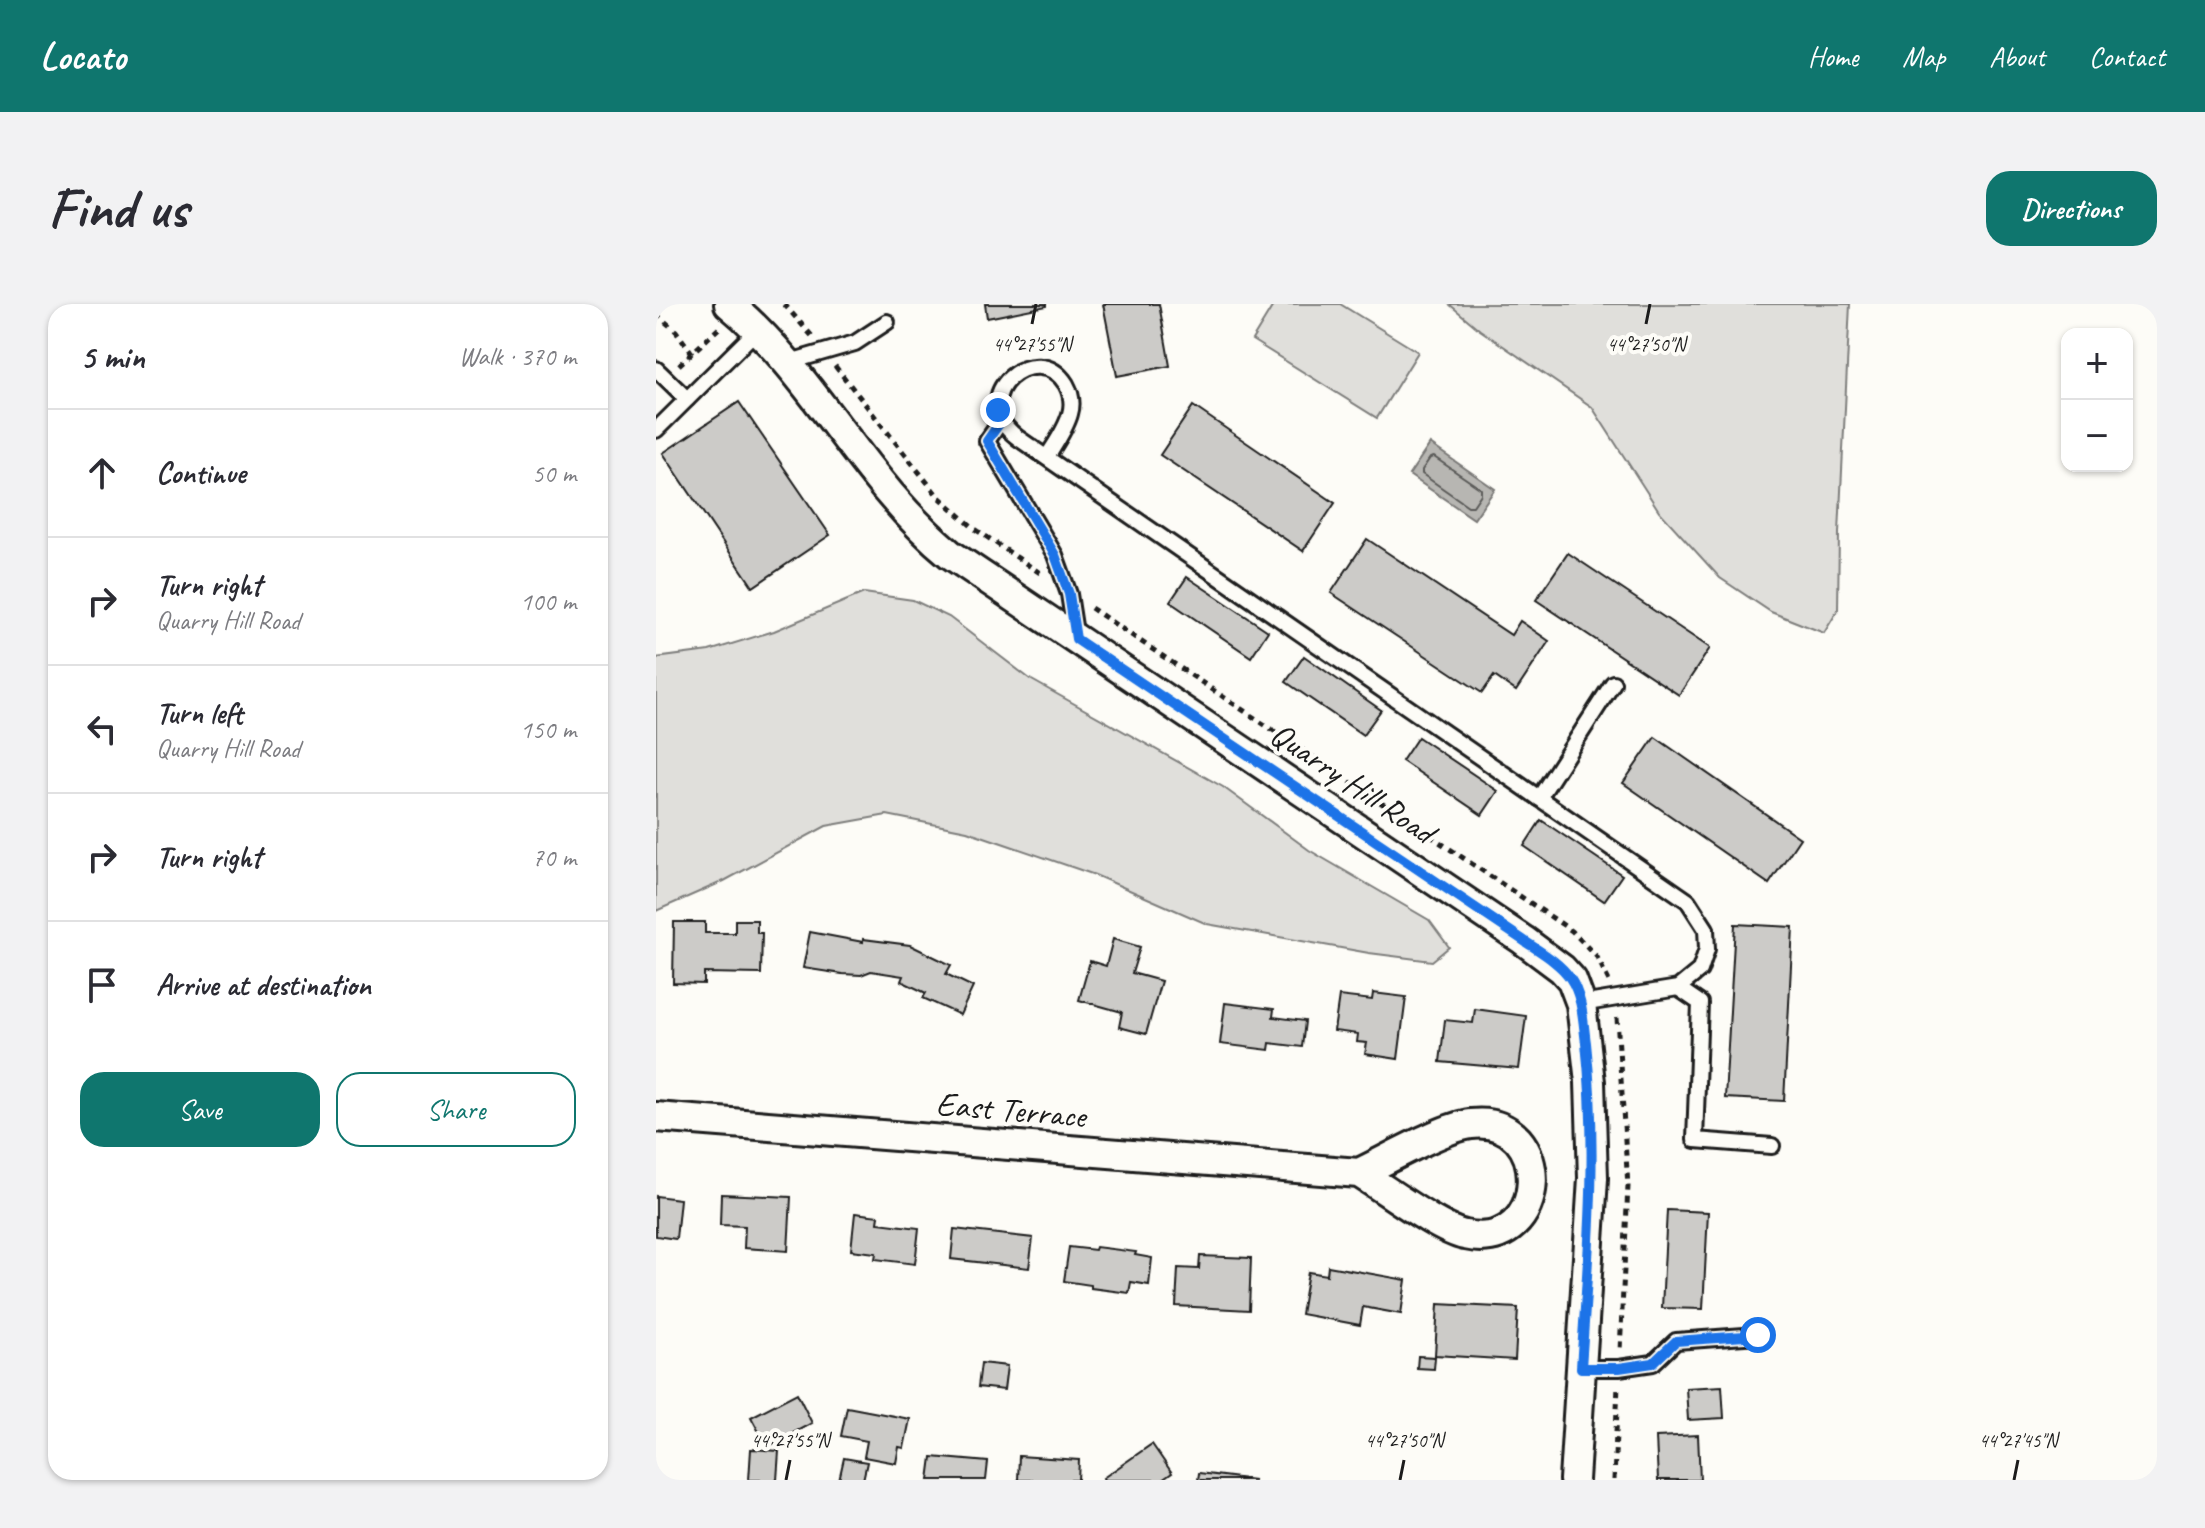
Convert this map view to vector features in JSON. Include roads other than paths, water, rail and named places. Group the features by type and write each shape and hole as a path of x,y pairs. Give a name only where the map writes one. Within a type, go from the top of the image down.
{"street":[{"name":"Quarry Hill Road","path":"741,315 786,363 898,504 931,539 968,567 1546,956 1572,980 1581,1004 1590,1082 1593,1178 1574,1480"},
{"name":"East Terrace","path":"656,1117 1359,1173 1446,1227 1464,1235 1483,1237 1501,1232 1516,1222 1530,1200 1534,1174 1529,1157 1519,1142 1506,1131 1489,1124 1471,1124 1452,1129 1359,1173"}],"lane":[{"path":"656,430 687,399 741,315"},
{"path":"786,363 855,343 887,322"},
{"path":"1047,457 1071,411 1072,399 1062,379 1042,368 1018,371 1002,387 998,398 1001,421 1009,431 1688,901 1706,929 1707,949 1700,970 1678,988 1581,1004"},
{"path":"661,374 687,399"},
{"path":"1001,421 987,441 1055,555 1069,594 1076,639"},
{"path":"1539,798 1613,683"},
{"path":"1678,988 1700,1003 1695,1140 1772,1146"},
{"path":"1581,1368 1619,1368 1653,1363 1676,1341 1758,1335"}],"water":[{"path":"1430,444 1495,489 1474,519 1409,475"}]}
